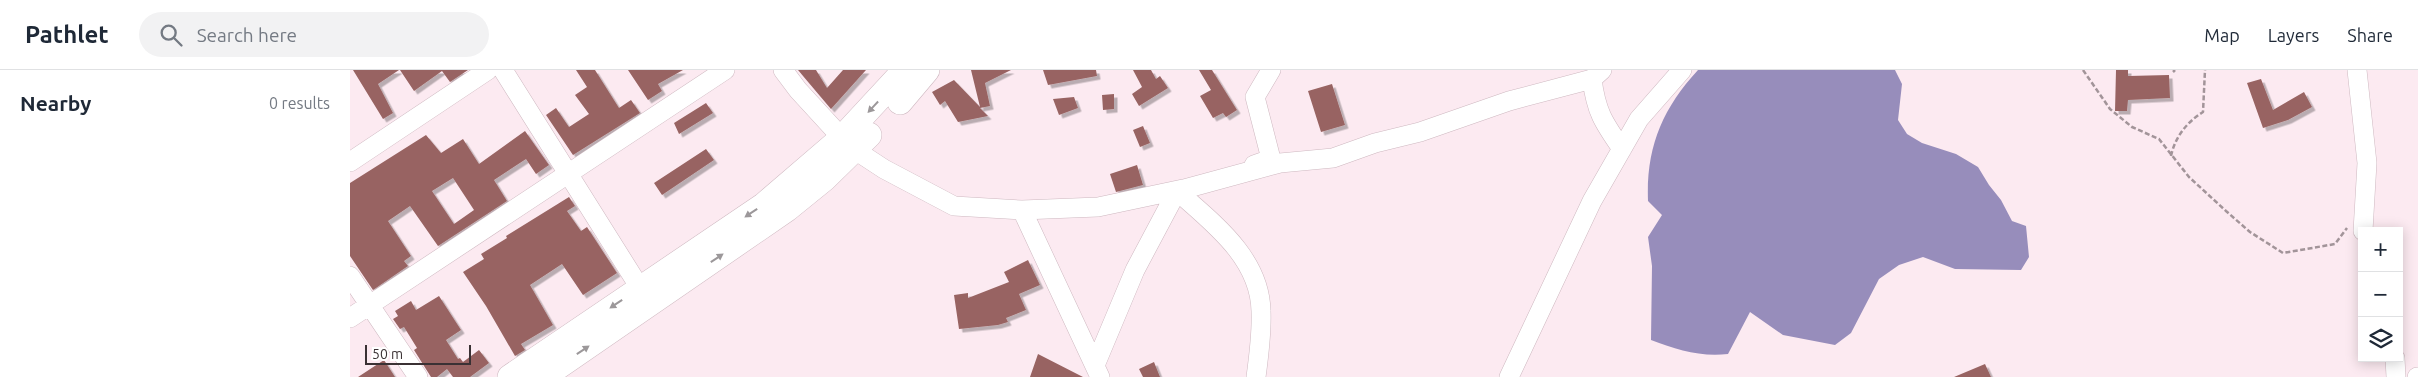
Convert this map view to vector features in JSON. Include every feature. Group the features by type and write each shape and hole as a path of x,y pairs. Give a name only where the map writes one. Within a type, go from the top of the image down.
{"main road":[{"path":"542,377 787,209 849,144 905,70"},
{"path":"510,377 764,205 885,120 927,70"}],"street":[{"path":"350,162 488,70"},
{"path":"503,70 640,288"},
{"path":"350,318 569,175 725,70"},
{"path":"784,70 798,90 849,144 892,174 954,206 1022,210 1098,207 1177,191 1280,163 1333,158 1374,143 1420,132 1509,100 1597,74 1595,104 1603,122 1622,149"},
{"path":"1509,377 1592,201 1639,119 1682,70"},
{"path":"2356,228 2367,163 2357,70"},
{"path":"1098,370 1135,270 1177,191 1271,159 1255,97 1269,71"},
{"path":"1177,191 1229,238 1244,260 1255,285 1261,309 1256,377"},
{"path":"1022,210 1069,313 1098,370"},
{"path":"350,276 418,377"},
{"path":"2395,362 2396,377"}],"path":[{"path":"2083,70 2110,109 2132,127 2159,140 2171,156 2232,216 2250,232 2283,253 2334,244 2356,228"},
{"path":"2171,156 2176,140 2194,118 2204,112 2205,70"}],"shaded area":[{"path":"1698,70 1895,70 1902,84 1898,120 1907,134 1922,143 1956,154 1978,167 2001,200 2012,221 2026,226 2029,257 2021,270 1955,269 1923,257 1899,265 1879,279 1851,333 1835,345 1783,335 1750,312 1728,354 1718,355 1689,352 1651,340 1652,266 1648,237 1662,215 1648,201 1650,164 1653,147 1666,115 1675,99"}],"building":[{"path":"353,70 399,70 378,84 393,113 383,119"},
{"path":"400,70 468,70 450,82 442,71 414,91"},
{"path":"576,70 595,70 619,108 631,100 640,113 573,155 546,115 556,108 569,127 589,114 575,95 587,87"},
{"path":"628,70 683,70 658,84 662,91 648,100"},
{"path":"798,70 816,70 827,88 843,70 866,70 831,109"},
{"path":"971,70 1011,70 985,83 990,106 980,108 988,116 958,122 945,101 940,105 932,92 954,80 980,107"},
{"path":"1043,70 1096,70 1097,76 1048,85"},
{"path":"1133,70 1151,70 1156,79 1160,76 1168,88 1139,106 1132,94 1142,87"},
{"path":"1199,70 1212,70 1237,110 1226,117 1223,113 1213,118 1200,96 1211,90"},
{"path":"2116,70 2128,70 2128,76 2169,75 2170,98 2128,100 2127,111 2115,111"},
{"path":"2261,79 2273,110 2304,92 2312,107 2288,120 2263,128 2247,83"},
{"path":"1332,84 1345,125 1321,132 1308,91"},
{"path":"1114,94 1114,109 1103,110 1102,95"},
{"path":"1074,97 1078,108 1059,115 1053,99"},
{"path":"706,103 713,113 679,134 674,123"},
{"path":"1143,126 1150,143 1140,147 1133,130"},
{"path":"525,131 549,165 536,174 526,159 494,180 507,201 438,246 410,206 388,221 411,256 404,261 408,266 373,290 350,256 350,183 426,135 441,153 463,139 479,164","holes":["453,178 474,210 454,224 432,191"]},
{"path":"706,149 714,160 662,195 654,183"},
{"path":"1137,165 1143,185 1116,192 1110,174"},
{"path":"569,197 575,206 567,211 581,231 587,227 617,273 583,295 562,264 530,285 553,325 521,344 525,350 515,356 486,306 463,272 484,259 481,254 507,238 506,236"},
{"path":"1028,260 1040,285 1019,294 1026,310 1006,318 1008,322 998,325 959,329 954,295 968,293 968,298 1009,282 1004,272"},
{"path":"439,296 461,330 446,340 458,359 460,358 463,362 479,350 489,363 470,377 453,377 447,369 437,377 431,377 414,350 417,348 404,327 400,329 393,319 398,316 395,311 411,301 416,310"},
{"path":"1038,354 1083,377 1030,377"},
{"path":"384,360 395,377 358,377"},
{"path":"1154,362 1160,377 1143,377 1139,369"},
{"path":"1985,364 1991,377 1954,377"}]}
